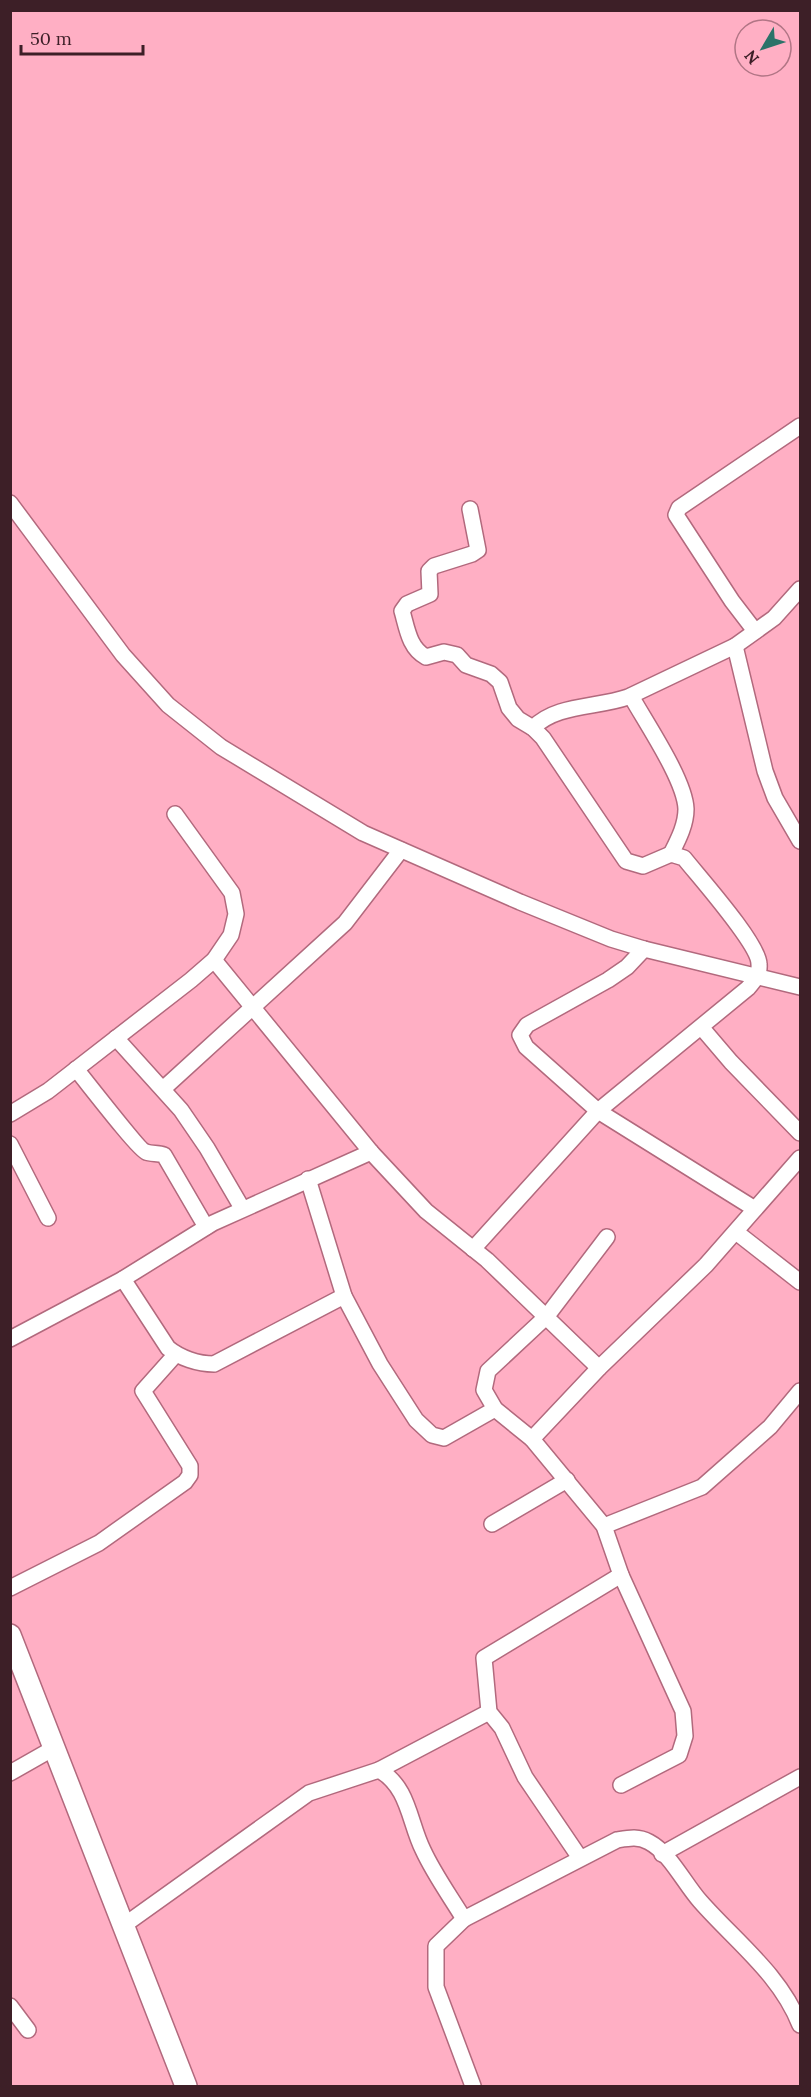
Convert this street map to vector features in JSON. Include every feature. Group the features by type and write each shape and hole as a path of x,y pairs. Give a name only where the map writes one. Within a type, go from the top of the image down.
{"main road":[{"path":"10,1635 186,2086"}],"street":[{"path":"755,631 732,601 676,515 679,508 801,426"},
{"path":"10,503 123,655 168,705 221,747 363,833 611,939 801,987"},
{"path":"470,509 478,550 434,566 429,571 430,594 407,604 402,610 409,637 419,653 426,657 444,652 457,655 466,665 491,674 500,682 509,708 518,719 533,728 626,861 643,866 671,854 680,836 686,811 682,789 631,696"},
{"path":"533,728 543,718 557,713 610,704 631,696 735,646 774,618 801,589"},
{"path":"735,646 765,771 775,798 801,841"},
{"path":"10,1114 29,1105 76,1070 214,960 231,935 236,914 232,893 175,814"},
{"path":"164,1089 345,923 401,850"},
{"path":"473,1248 598,1112 702,1028 748,988 758,976 760,961 751,943 684,858 671,854"},
{"path":"644,949 627,967 527,1025 520,1035 526,1047 598,1112 755,1209"},
{"path":"214,960 371,1152 426,1212 473,1248 599,1368"},
{"path":"702,1028 731,1062 801,1133"},
{"path":"116,1038 164,1089 207,1148 242,1208"},
{"path":"76,1070 107,1105 132,1141 145,1152 164,1155 206,1227"},
{"path":"10,1144 48,1218"},
{"path":"10,1339 123,1279 206,1227 242,1208 371,1152"},
{"path":"532,1439 599,1368 706,1265 801,1158"},
{"path":"308,1179 344,1296 380,1364 416,1420 432,1435 444,1438 495,1409"},
{"path":"736,1232 801,1282"},
{"path":"607,1237 547,1316 488,1371 484,1390 495,1409 532,1439 604,1526 621,1575 682,1711 685,1736 679,1755 621,1785"},
{"path":"123,1279 168,1348 176,1354 205,1364 214,1364 344,1296"},
{"path":"10,1588 99,1542 185,1482 190,1475 190,1466 143,1391 176,1354"},
{"path":"604,1526 702,1487 770,1427 801,1391"},
{"path":"492,1524 567,1480"},
{"path":"580,1858 525,1777 502,1728 489,1712 484,1658 621,1575"},
{"path":"123,1926 309,1793 379,1770 489,1712"},
{"path":"10,1773 54,1748"},
{"path":"379,1770 390,1776 404,1794 423,1850 464,1919"},
{"path":"662,1854 801,1777"},
{"path":"473,2086 436,1987 436,1946 464,1919 618,1840 630,1838 649,1842 662,1854 700,1902 750,1950 794,2010 801,2025"},
{"path":"10,2006 28,2030"}]}
